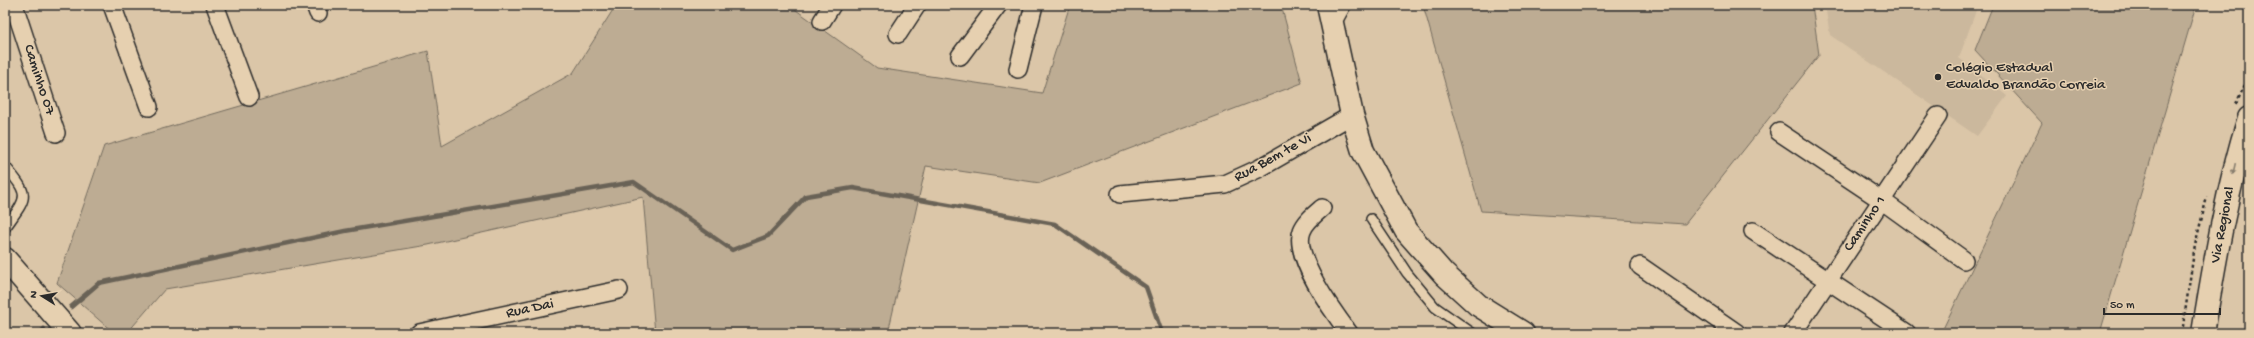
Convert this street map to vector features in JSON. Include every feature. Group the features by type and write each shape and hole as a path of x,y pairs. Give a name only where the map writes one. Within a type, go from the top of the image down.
{"main road":[{"path":"1334,11 1352,115 1363,151 1406,231 1444,274 1474,301 1523,333"},
{"name":"Via Regional","path":"2203,333 2218,238 2237,158 2249,118"},
{"path":"5,259 70,333"}],"street":[{"name":"Caminho 07","path":"14,5 56,133"},
{"path":"112,5 149,107"},
{"path":"215,5 249,97"},
{"path":"822,21 832,5"},
{"path":"898,34 917,5"},
{"path":"960,56 998,5"},
{"path":"1018,69 1034,5"},
{"name":"Rua Bem te Vi","path":"1120,194 1225,184 1260,168 1298,144 1352,115"},
{"name":"Caminho 1","path":"1793,333 1938,116"},
{"path":"1779,132 1881,200 1964,260"},
{"path":"1322,208 1309,220 1302,230 1300,241 1302,250 1325,298 1349,333"},
{"path":"1753,231 1907,333"},
{"path":"1640,266 1736,333"},
{"name":"Rua Dai","path":"418,333 619,290"}],"lane":[{"path":"5,166 23,187 25,194 20,207 5,228"},
{"path":"1371,219 1407,274 1435,307 1472,333"}],"shaded area":[{"path":"616,5 789,5 877,68 1042,93 1070,5 1281,5 1302,83 1040,183 926,166 888,333 655,333 643,197 428,245 165,289 127,333 114,333 57,283 104,146 428,51 442,146 573,73"},
{"path":"1423,5 1812,5 1819,55 1685,224 1481,211"},
{"name":"Colégio Estadual Edvaldo Brandão Correia","path":"1825,5 1978,5 1959,58 2007,96 1977,136 1830,35"},
{"path":"1993,5 2196,5 2100,333 1941,333 2042,123 1975,50"}],"waterway":[{"path":"71,307 99,283 345,231 634,182 732,250 768,236 806,196 853,188 1055,224 1146,287 1162,333"},
{"path":"40,333 44,329"}],"place":[{"name":"Colégio Estadual Edvaldo Brandão Correia","path":"1938,77"}]}
